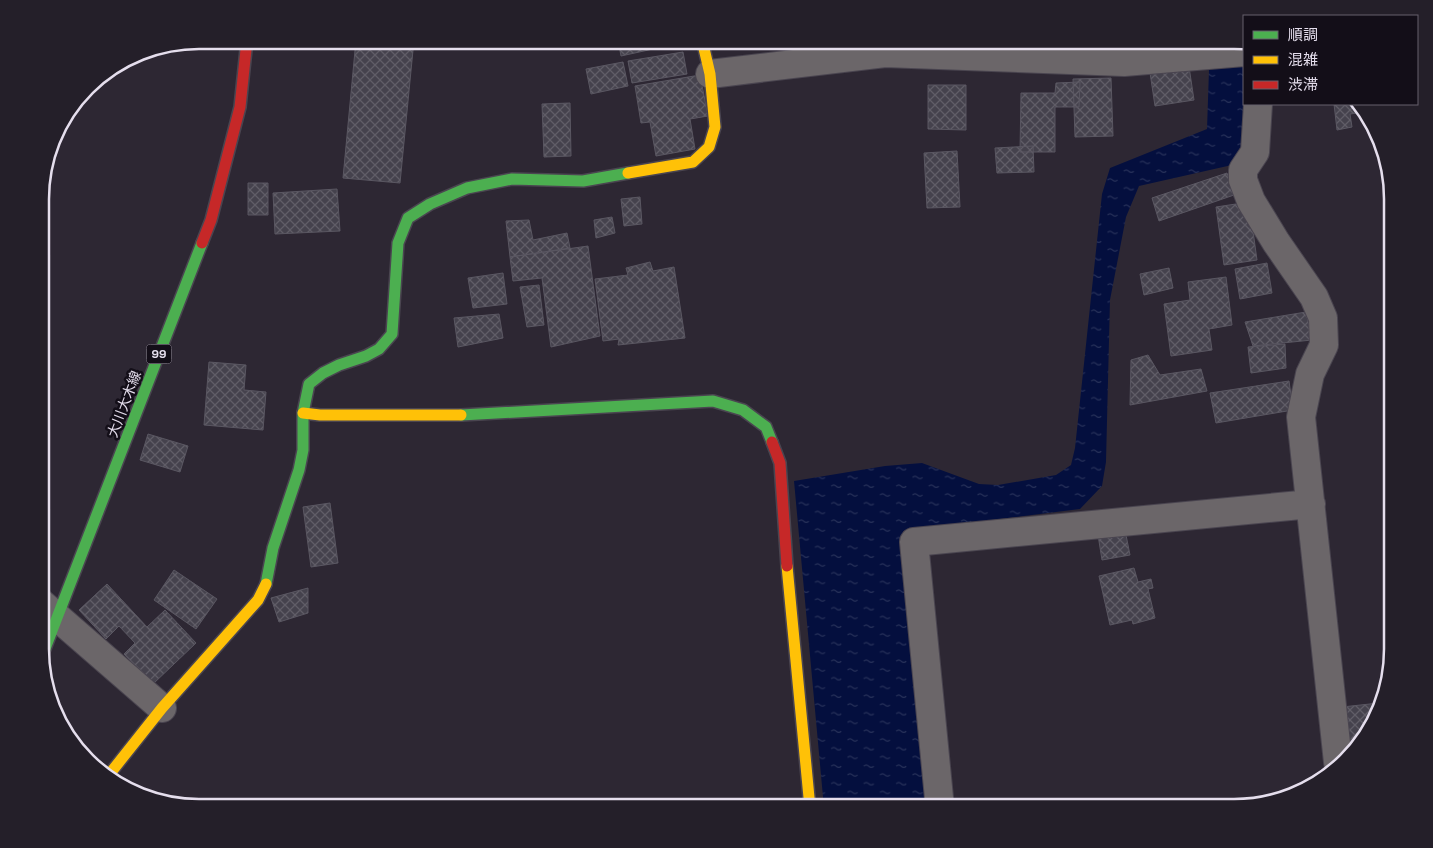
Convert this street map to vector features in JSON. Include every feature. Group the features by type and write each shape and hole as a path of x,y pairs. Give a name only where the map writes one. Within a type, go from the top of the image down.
{"street":[{"name":"大川大木線","path":"50,610 211,220 240,107 245,49"},
{"path":"112,771 162,708 258,600 267,583 273,548 303,450 303,413 309,384 322,373 379,349 392,334 398,242 408,218 430,204 467,188 512,179 583,181 693,162 709,147 715,127 710,74 704,49"},
{"path":"710,74 885,53 1124,62 1243,52"},
{"path":"1258,105 1254,152 1243,170 1243,180 1251,201 1276,242 1314,297 1323,318 1324,345 1310,374 1301,417 1338,757"},
{"path":"303,413 320,416 451,416 713,401 743,410 766,427 780,463 788,574 809,799"},
{"path":"939,799 914,542 1311,504"},
{"path":"50,610 162,708"}],"water":[{"path":"1210,49 1239,49 1243,56 1243,105 1247,140 1232,165 1139,186 1126,217 1110,300 1106,462 1102,486 1080,509 903,531 927,799 823,799 794,481 885,466 922,463 979,484 998,485 1056,475 1071,465 1075,448 1102,194 1110,168 1207,129"}],"building":[{"path":"355,49 413,49 400,183 343,178"},
{"path":"620,49 653,49 621,56"},
{"path":"683,52 687,74 632,83 628,61"},
{"path":"1188,60 1194,100 1155,106 1149,66"},
{"path":"623,62 628,86 591,94 586,69"},
{"path":"700,75 708,116 690,119 695,149 656,156 650,122 641,123 635,86"},
{"path":"1111,78 1113,136 1075,137 1073,79"},
{"path":"1080,82 1079,107 1055,107 1055,152 1020,152 1021,93 1055,93 1056,83"},
{"path":"928,85 966,85 966,130 928,129"},
{"path":"570,103 571,156 544,157 542,104"},
{"path":"1334,105 1351,105 1357,113 1350,114 1352,127 1337,130"},
{"path":"1033,146 1034,172 997,173 995,148"},
{"path":"957,151 960,207 927,208 924,153"},
{"path":"1227,173 1234,195 1159,221 1152,198"},
{"path":"248,183 268,183 268,215 248,215"},
{"path":"337,189 340,231 275,234 273,193"},
{"path":"640,197 642,224 624,226 621,199"},
{"path":"1249,202 1257,260 1224,265 1216,207"},
{"path":"612,217 615,233 596,238 594,220"},
{"path":"529,220 533,240 567,233 570,248 510,257 506,221"},
{"path":"588,246 600,336 551,347 542,278 513,281 510,257"},
{"path":"650,262 653,271 674,267 685,338 618,345 619,339 603,341 595,279 628,275 626,268"},
{"path":"1267,263 1272,293 1240,299 1235,269"},
{"path":"1169,268 1173,288 1144,295 1140,274"},
{"path":"503,273 507,304 473,308 468,278"},
{"path":"1226,277 1232,325 1209,329 1212,350 1171,356 1164,304 1190,300 1188,282"},
{"path":"539,285 544,325 527,327 520,287"},
{"path":"1306,312 1312,340 1253,346 1245,322"},
{"path":"499,314 503,338 458,347 454,318"},
{"path":"1285,344 1286,368 1251,373 1248,347"},
{"path":"1148,355 1160,375 1201,369 1207,391 1130,405 1131,360"},
{"path":"209,362 246,365 244,390 266,392 263,430 204,425"},
{"path":"1289,381 1293,410 1216,423 1210,393"},
{"path":"148,434 188,446 180,472 140,460"},
{"path":"330,503 338,563 311,567 303,507"},
{"path":"1125,530 1130,555 1102,560 1098,535"},
{"path":"1134,568 1138,582 1151,579 1153,588 1148,589 1155,618 1133,624 1132,620 1110,625 1099,576"},
{"path":"174,570 217,599 196,629 154,600"},
{"path":"107,584 147,627 165,610 196,643 153,684 124,654 135,643 119,626 106,639 79,610"},
{"path":"308,588 308,613 279,622 271,598"},
{"path":"1374,704 1364,724 1346,748 1342,707"}],"traffic: fast":[{"path":"266,584 273,548 299,470 303,450 303,413 309,384 323,373 379,349 392,334 398,243 408,218 430,204 467,188 512,179 583,181 628,173"},
{"path":"49,638 202,243"},
{"path":"461,415 713,401 743,410 766,427 772,442"}],"traffic: slow":[{"path":"628,173 693,162 709,147 715,127 710,74 704,49"},
{"path":"303,413 320,415 461,415"},
{"path":"787,566 809,799"},
{"path":"112,771 162,708 258,600 266,584"}],"traffic: jam":[{"path":"202,243 211,220 240,107 246,49"},
{"path":"772,442 780,463 787,566"}]}
